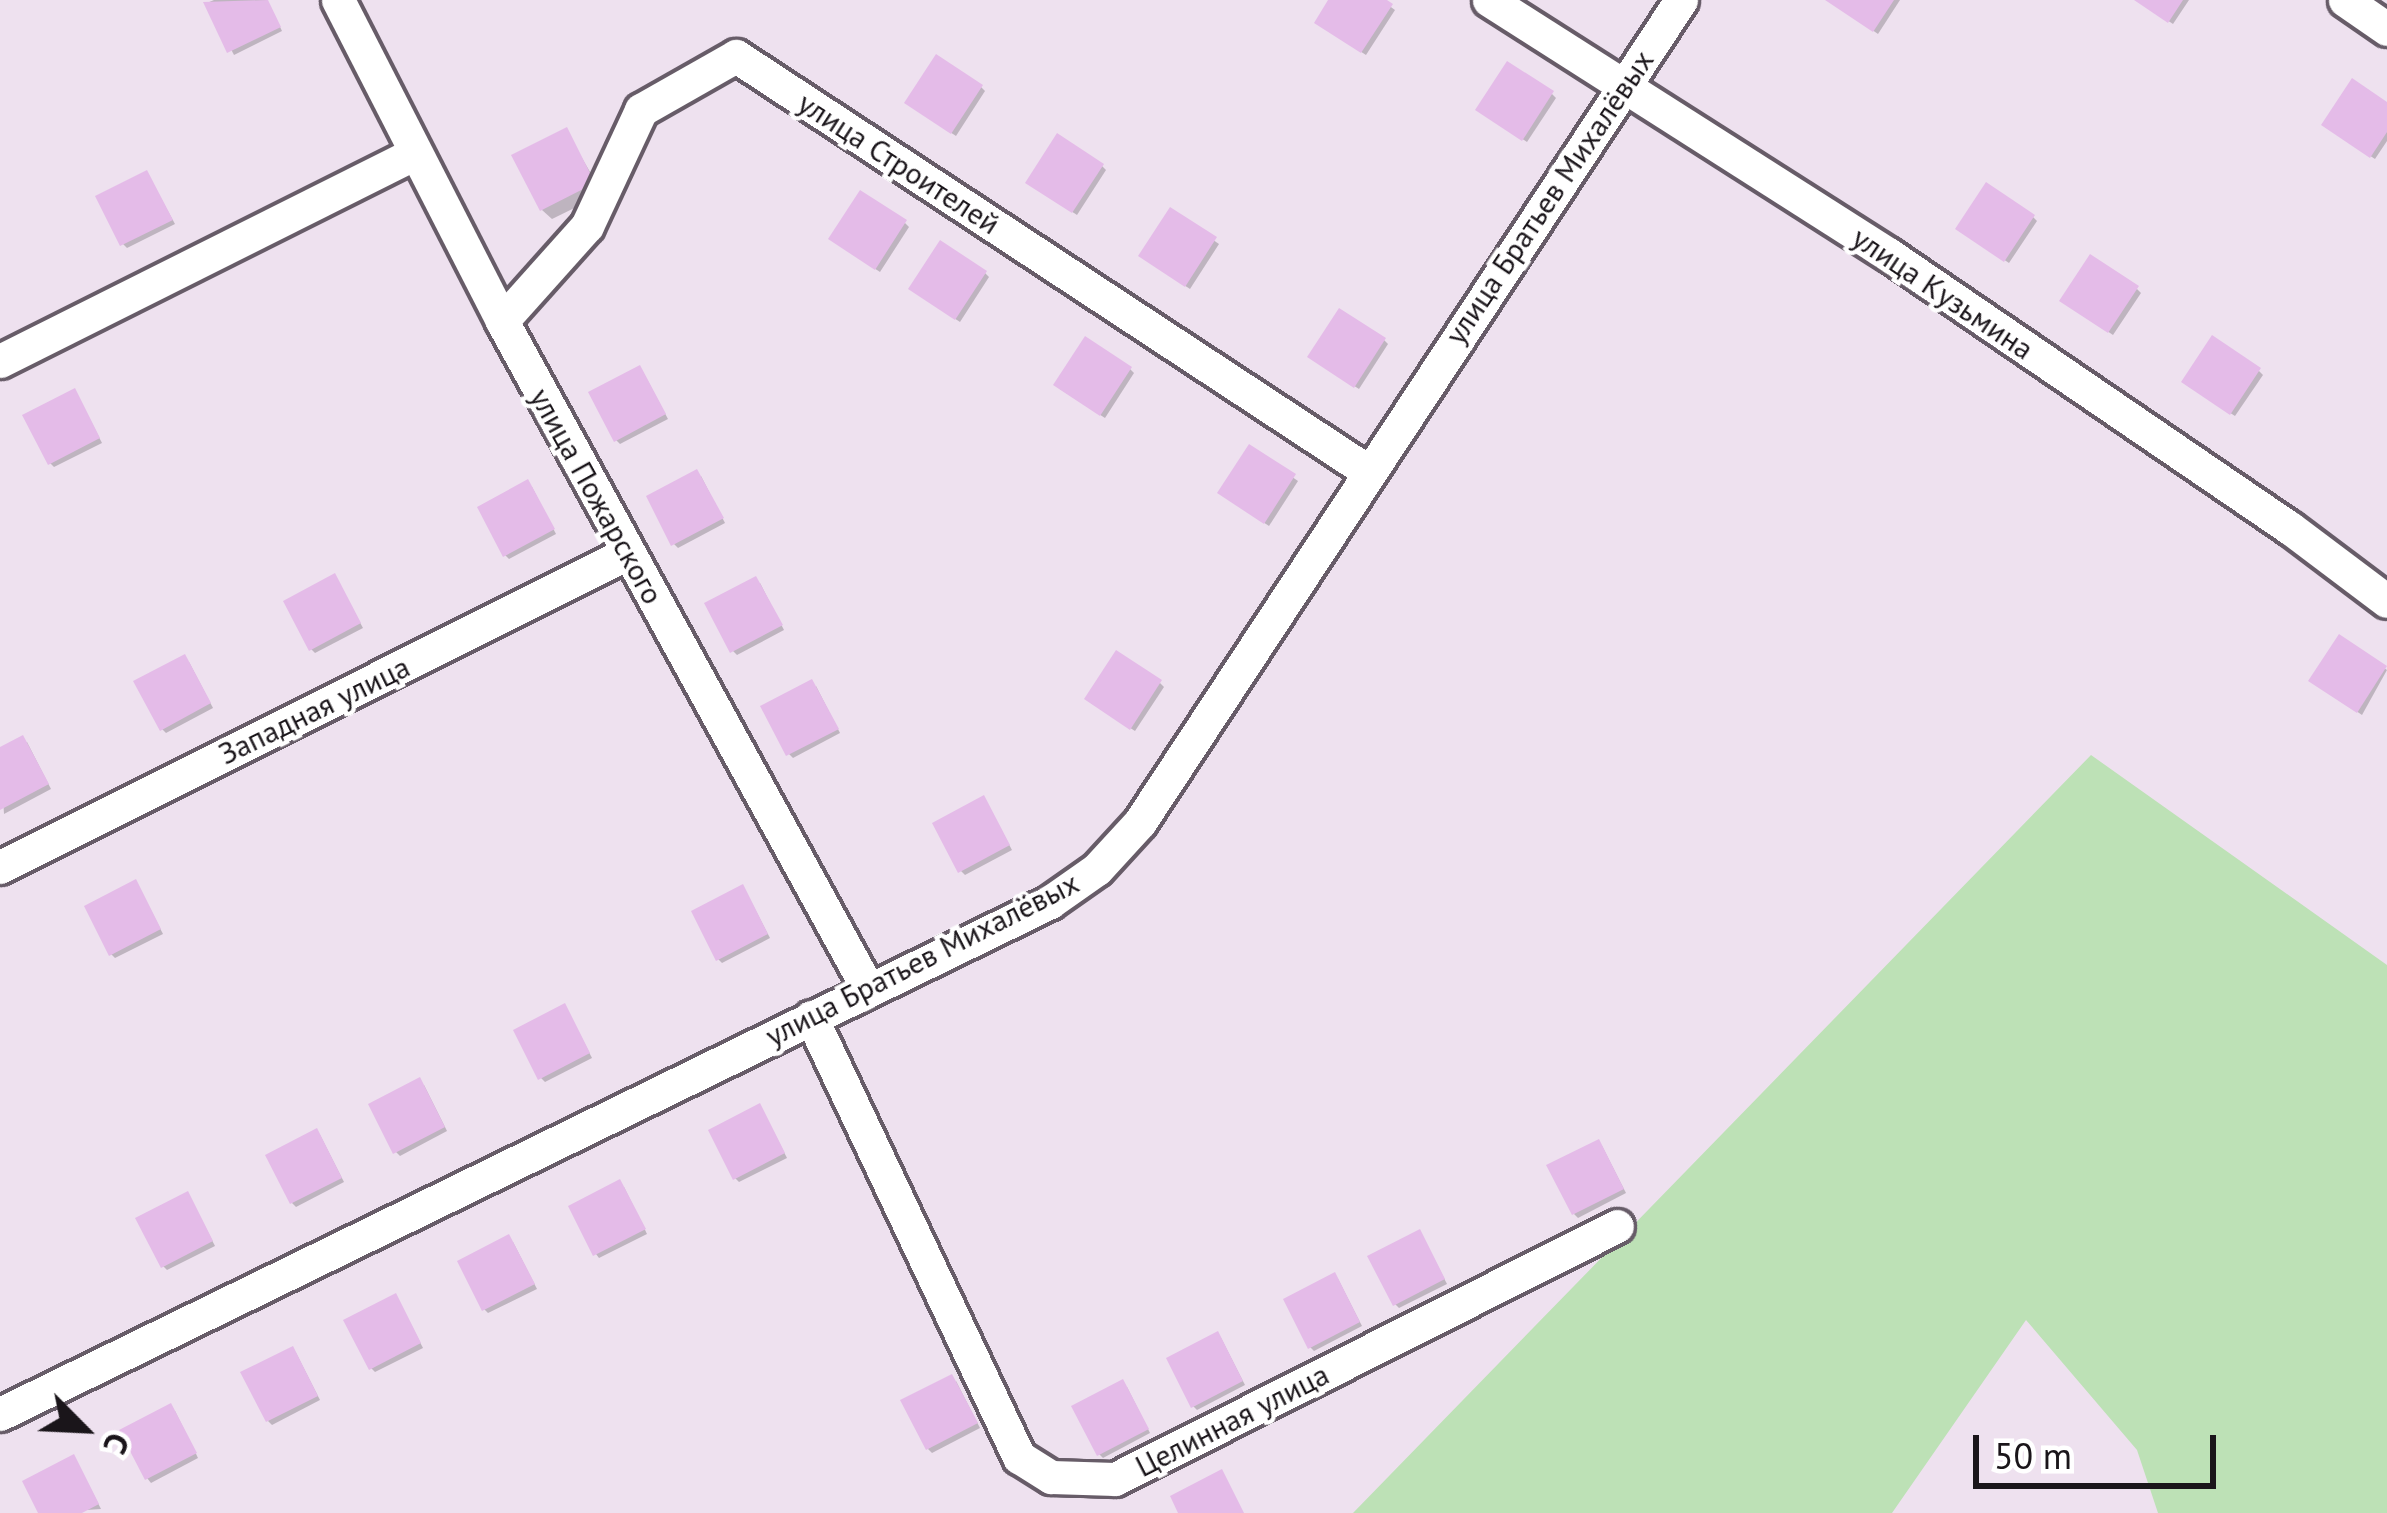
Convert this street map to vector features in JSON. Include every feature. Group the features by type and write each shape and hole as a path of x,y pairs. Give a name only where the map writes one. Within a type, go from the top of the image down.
{"street":[{"name":"улица Пожарского","path":"338,0 502,321 867,987"},
{"name":"улица Кузьмина","path":"1489,0 1888,254 2290,528 2387,601"},
{"name":"улица Братьев Михалёвых","path":"0,1414 867,987 1050,902 1097,869 1140,822 1366,470 1681,0"},
{"path":"2344,0 2387,29"},
{"name":"улица Строителей","path":"502,321 586,226 641,110 736,56 1366,470"},
{"path":"0,361 413,154"},
{"name":"Западная улица","path":"0,867 628,553"},
{"name":"Целинная улица","path":"812,1017 1019,1456 1051,1477 1115,1479 1617,1226"}],"green space":[{"path":"2091,755 2387,965 2387,1513 2158,1513 2137,1450 2026,1320 1892,1513 1353,1513"}],"building":[{"path":"268,0 281,27 227,53 203,2"},
{"path":"1328,0 1387,0 1393,4 1361,53 1314,23"},
{"path":"1825,0 1894,0 1873,32"},
{"path":"2134,0 2183,0 2168,23"},
{"path":"936,54 983,85 951,134 904,103"},
{"path":"1507,61 1554,91 1522,141 1475,110"},
{"path":"2352,78 2387,102 2387,132 2370,158 2321,125"},
{"path":"567,127 595,183 540,211 511,155"},
{"path":"1057,133 1104,164 1072,213 1025,183"},
{"path":"147,170 173,220 120,246 95,196"},
{"path":"1986,182 2035,215 2004,262 1955,229"},
{"path":"860,190 907,220 875,270 828,239"},
{"path":"1170,207 1217,237 1185,287 1138,256"},
{"path":"940,240 987,271 955,320 908,289"},
{"path":"2090,254 2139,286 2108,333 2059,301"},
{"path":"1339,308 1386,338 1354,388 1307,357"},
{"path":"2212,335 2261,368 2230,415 2181,382"},
{"path":"1085,336 1132,367 1100,416 1053,385"},
{"path":"640,365 666,414 614,442 588,392"},
{"path":"75,388 100,438 48,465 22,415"},
{"path":"1249,444 1296,474 1264,524 1217,493"},
{"path":"697,469 724,518 671,546 646,496"},
{"path":"528,479 555,529 503,557 477,507"},
{"path":"335,573 361,623 309,651 283,601"},
{"path":"756,576 783,625 730,653 704,603"},
{"path":"2339,634 2387,666 2357,713 2308,681"},
{"path":"1116,650 1162,680 1130,730 1084,699"},
{"path":"185,654 211,703 160,731 133,681"},
{"path":"812,679 839,729 786,756 760,706"},
{"path":"23,735 49,784 0,810 0,747"},
{"path":"984,795 1010,845 958,873 932,823"},
{"path":"136,879 161,929 109,956 84,906"},
{"path":"743,884 768,934 716,961 691,911"},
{"path":"565,1003 590,1053 538,1080 513,1030"},
{"path":"420,1077 445,1127 393,1154 368,1104"},
{"path":"760,1103 785,1153 733,1180 708,1130"},
{"path":"317,1128 342,1178 290,1204 265,1155"},
{"path":"1599,1139 1624,1189 1572,1215 1546,1165"},
{"path":"620,1179 646,1229 593,1256 568,1206"},
{"path":"188,1191 213,1241 161,1268 135,1218"},
{"path":"1420,1229 1445,1279 1393,1306 1367,1256"},
{"path":"509,1234 535,1284 482,1311 457,1261"},
{"path":"1335,1272 1360,1322 1308,1349 1283,1299"},
{"path":"396,1293 421,1343 369,1370 343,1320"},
{"path":"1218,1331 1243,1381 1191,1408 1166,1358"},
{"path":"293,1346 318,1396 266,1422 240,1372"},
{"path":"952,1374 978,1423 926,1450 900,1400"},
{"path":"1123,1379 1149,1429 1097,1456 1071,1406"},
{"path":"171,1403 197,1453 145,1480 119,1430"},
{"path":"74,1454 99,1504 82,1513 38,1513 22,1481"},
{"path":"1222,1469 1244,1513 1178,1513 1170,1496"}]}
